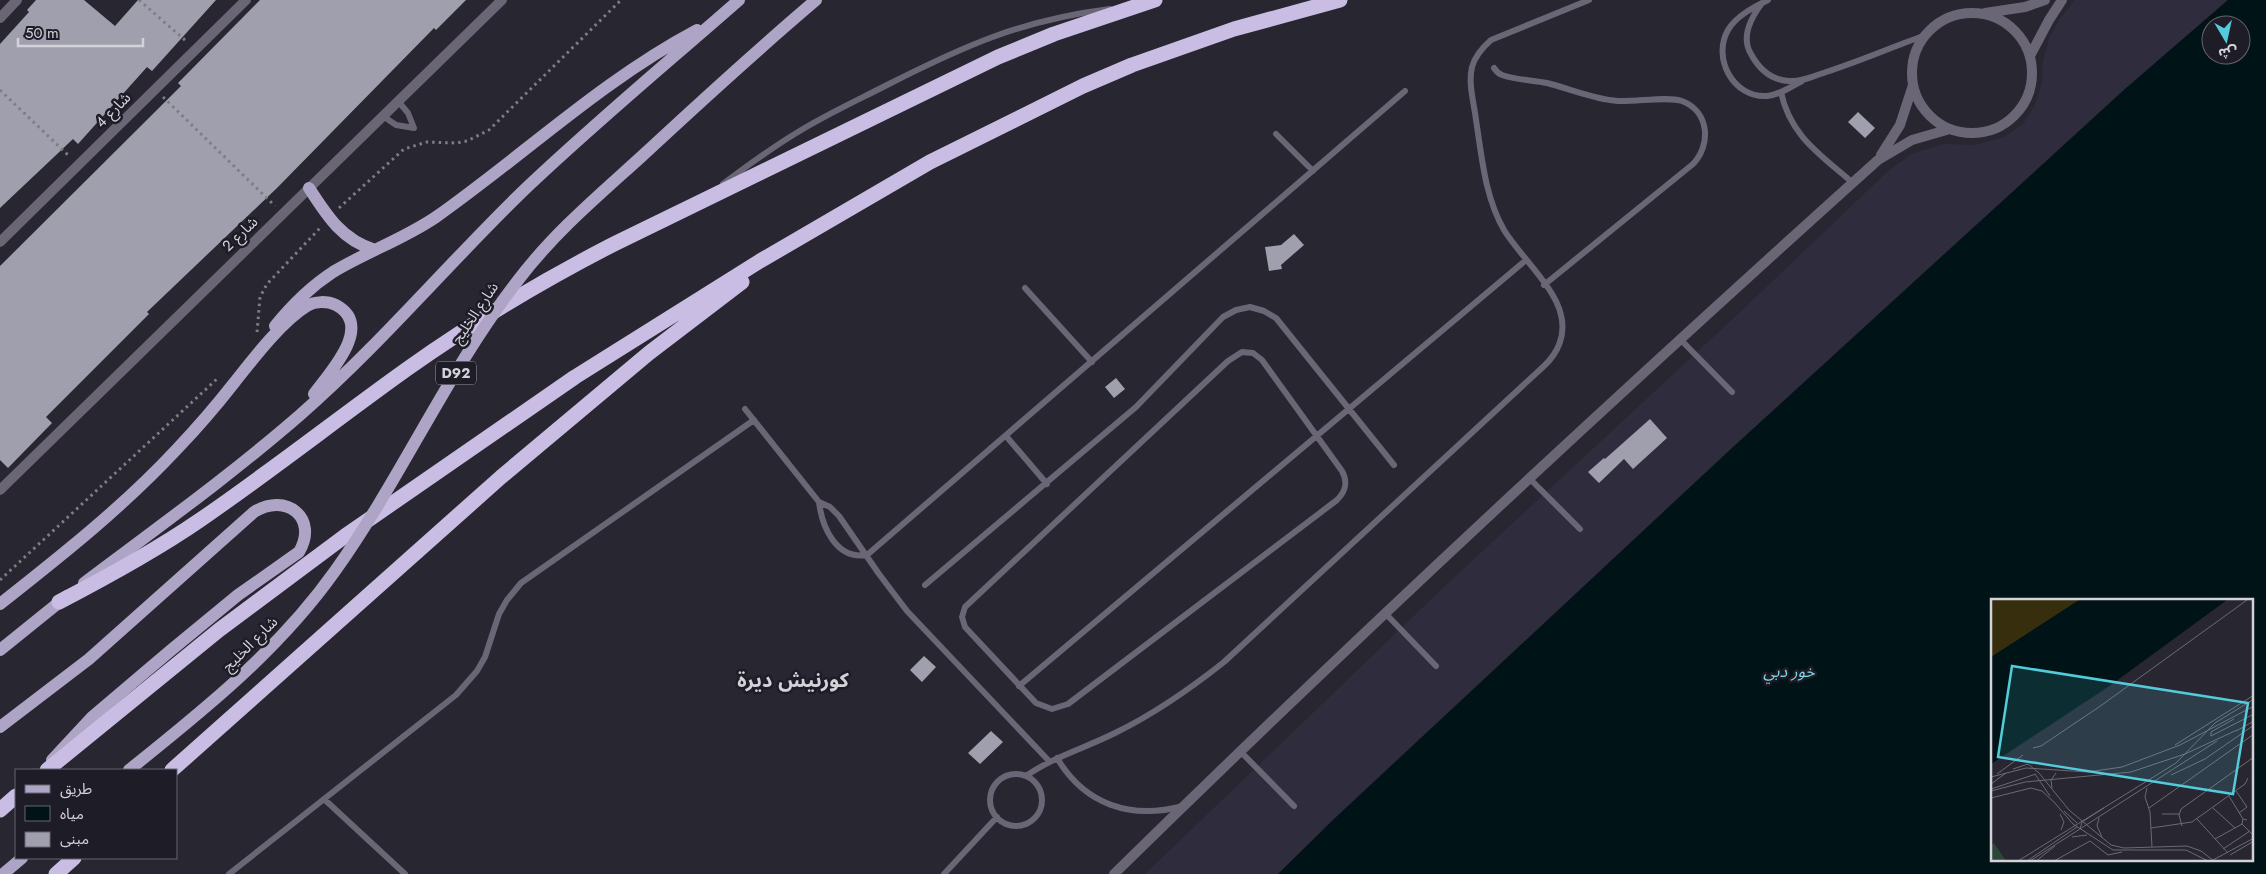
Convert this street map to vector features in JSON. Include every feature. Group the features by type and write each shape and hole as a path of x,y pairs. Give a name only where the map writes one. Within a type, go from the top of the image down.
{"highway":[{"path":"59,602 130,564 198,521 408,369 509,302 596,253 998,57 1062,31 1155,0"},
{"path":"47,769 219,630 345,536 638,336 822,225 930,162 1083,86 1149,59 1234,29 1340,0"},
{"path":"173,769 272,683 438,531 604,390 705,309 822,225"},
{"path":"0,810 15,797"},
{"path":"56,874 73,859"}],"main road":[{"path":"0,650 59,602 232,471 300,414 390,330 521,194 579,140 739,0"},
{"name":"شارع الخليج","path":"130,769 225,692 282,636 308,606 356,541 483,329 521,276 542,251 587,205 816,0"},
{"path":"253,359 275,326 302,297 333,272 412,231 447,209 590,97 678,40 716,20"},
{"path":"309,188 336,227 354,242 375,250"},
{"path":"0,604 124,503 189,436 278,332 307,306 322,302 337,306 343,311 351,324 351,340 300,414"},
{"path":"0,728 89,659 254,512 270,504 278,504 294,510 300,515 305,530 303,545 299,552 203,623 144,673 78,731 47,769"},
{"path":"3,874 21,859"}],"street":[{"path":"0,18 17,0"},
{"name":"شارع 4","path":"0,242 246,0"},
{"name":"شارع 2","path":"0,490 502,0"},
{"path":"1974,13 1993,17 2009,26 2022,39 2030,56 2033,75 2029,94 2020,111 2006,123 1988,131 1969,133 1950,129 1937,122 1926,112 1918,100 1913,86 1912,68 1916,50 1926,35 1939,23 1956,16 1974,13 2000,12 2025,7 2045,0"},
{"path":"2030,56 2048,20 2062,0"},
{"path":"1878,160 1900,125 1913,86"},
{"path":"1114,874 1385,613 1680,339 1878,160 1912,140 1950,129"}],"lane":[{"path":"1026,776 1057,758 1116,733 1144,717 1172,700 1224,662 1544,366 1556,352 1563,326 1559,308 1502,226 1488,188 1470,83 1472,66 1479,52 1491,40 1589,0"},
{"path":"1766,1 1752,16 1747,33 1749,51 1758,66 1772,77 1789,81 1807,78"},
{"path":"1766,1 1738,18 1728,30 1723,44 1723,60 1728,74 1738,86 1751,93 1766,96 1781,92 1807,78 1926,35"},
{"path":"695,205 797,132 950,53 998,34 1047,19 1136,6"},
{"path":"1494,68 1500,75 1548,84 1600,98 1632,101 1673,99 1681,101 1696,110 1704,125 1706,142 1693,164 1544,285"},
{"path":"744,409 819,502 825,527 838,546 848,554 867,555 1405,91"},
{"path":"1781,92 1789,120 1797,132 1853,183"},
{"path":"383,116 396,125 414,128 408,113 398,101"},
{"path":"1276,134 1312,171"},
{"path":"1019,686 1526,260"},
{"path":"1025,288 1092,362"},
{"path":"925,585 1136,407 1223,317 1236,310 1257,308 1276,318 1394,465"},
{"path":"1680,339 1732,392"},
{"path":"1242,352 1258,356 1344,476 1344,492 1337,500 1068,704 1057,708 1041,706 1019,686 965,627 962,617 965,607 1232,357 1242,352"},
{"path":"229,874 467,684 484,657 506,600 521,583 754,420"},
{"path":"1006,436 1047,484"},
{"path":"1530,478 1580,529"},
{"path":"819,502 830,507 839,516 907,610 1049,762"},
{"path":"1385,613 1436,666"},
{"path":"1240,752 1294,806"},
{"path":"1057,758 1068,774 1087,792 1112,806 1148,812 1184,806"},
{"path":"1010,775 1026,776 1032,780 1041,793 1041,808 1032,820 1017,826 1002,822 993,811 991,796 998,782 1010,775"},
{"path":"324,799 405,874"},
{"path":"944,874 997,817"}],"path":[{"path":"139,0 196,49"},
{"path":"0,90 78,166"},
{"path":"155,90 283,214"}],"shaded area":[{"path":"2075,0 2228,0 2211,15 2201,15 2201,23 2125,89 1732,448 1334,819 1278,874 1145,874 1447,584 1738,314 1887,172 1911,154 1944,144 1975,145 2004,137 2023,124 2035,105 2042,83 2043,61 2049,38 2061,17"}],"water":[{"name":"خور دبي","path":"2228,0 2266,0 2266,874 1278,874 1334,819 1732,448 2125,89 2201,23 2201,65 2251,65 2251,15 2211,15"}],"building":[{"path":"36,0 84,0 115,26 138,0 216,0 152,71 147,67 78,144 73,139 0,208 0,44 29,12 27,10"},
{"path":"260,0 466,0 436,30 434,28 277,188 147,312 149,314 46,417 52,423 8,468 0,460 0,266 181,86 178,83"},
{"path":"1858,112 1875,128 1865,138 1848,122"},
{"path":"1294,234 1304,245 1281,265 1282,269 1269,271 1265,247 1281,245"},
{"path":"1116,378 1125,389 1114,398 1105,387"},
{"path":"1650,419 1667,438 1633,469 1624,459 1599,483 1588,472"},
{"path":"924,656 936,667 922,682 910,670"},
{"path":"991,731 1003,742 980,764 968,753"}],"district":[{"name":"كورنيش ديرة","path":"793,680"}]}
